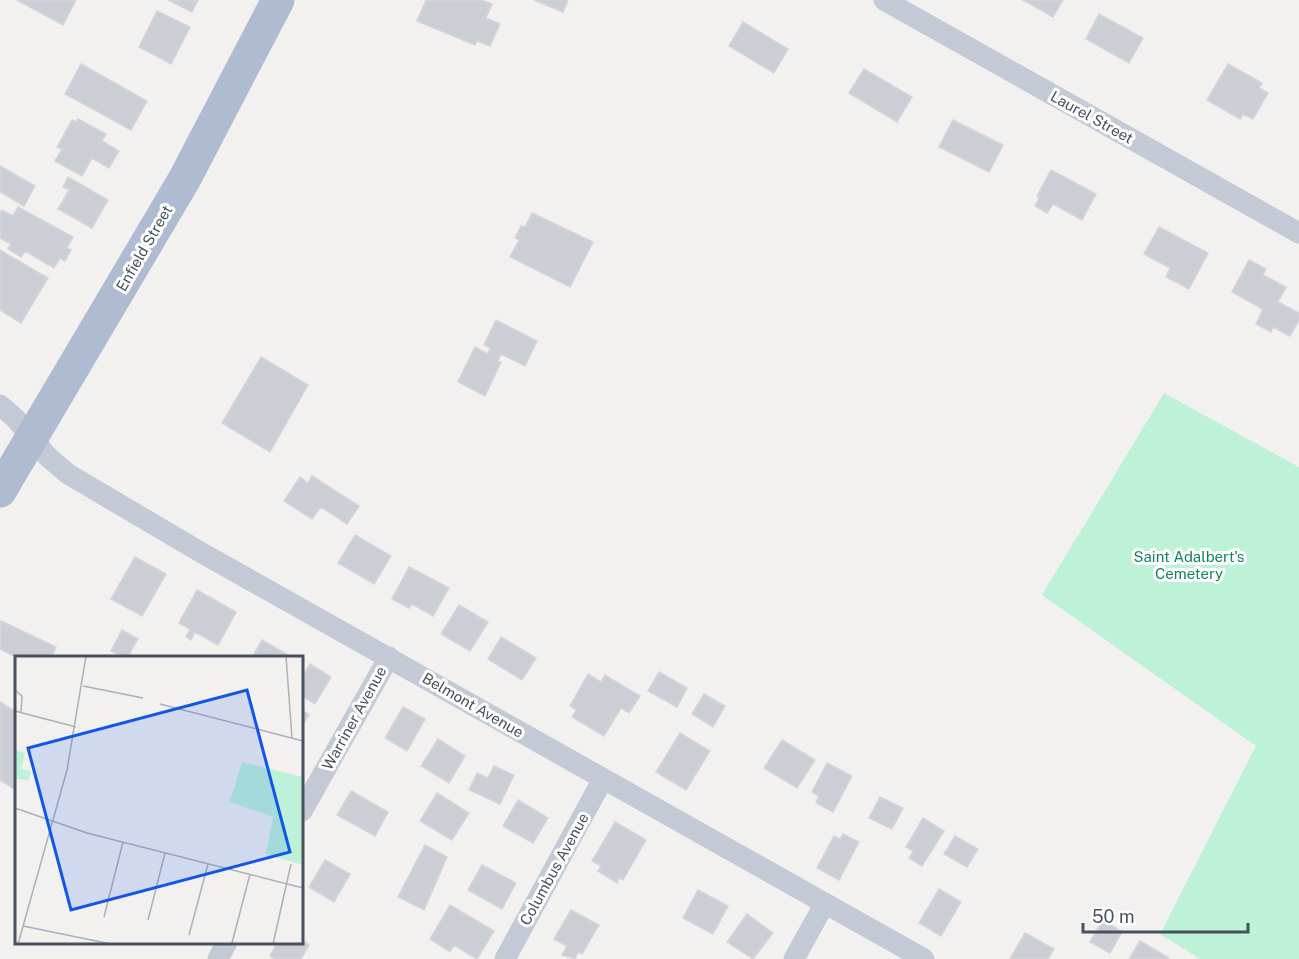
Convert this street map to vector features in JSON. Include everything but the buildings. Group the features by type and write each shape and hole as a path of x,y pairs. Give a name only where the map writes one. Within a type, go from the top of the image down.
{"main road":[{"name":"Enfield Street","path":"0,491 184,180 278,0"}],"street":[{"name":"Laurel Street","path":"884,0 1299,233"},
{"name":"Belmont Avenue","path":"0,405 15,418 47,456 68,474 202,553 924,959"},
{"name":"Warriner Avenue","path":"303,809 389,657"},
{"name":"Columbus Avenue","path":"505,959 603,779"},
{"path":"794,959 825,903"},
{"path":"218,959 226,944"}],"green space":[{"name":"Saint Adalbert's Cemetery","path":"1164,393 1299,467 1299,959 1200,959 1160,934 1256,746 1042,595"}]}
